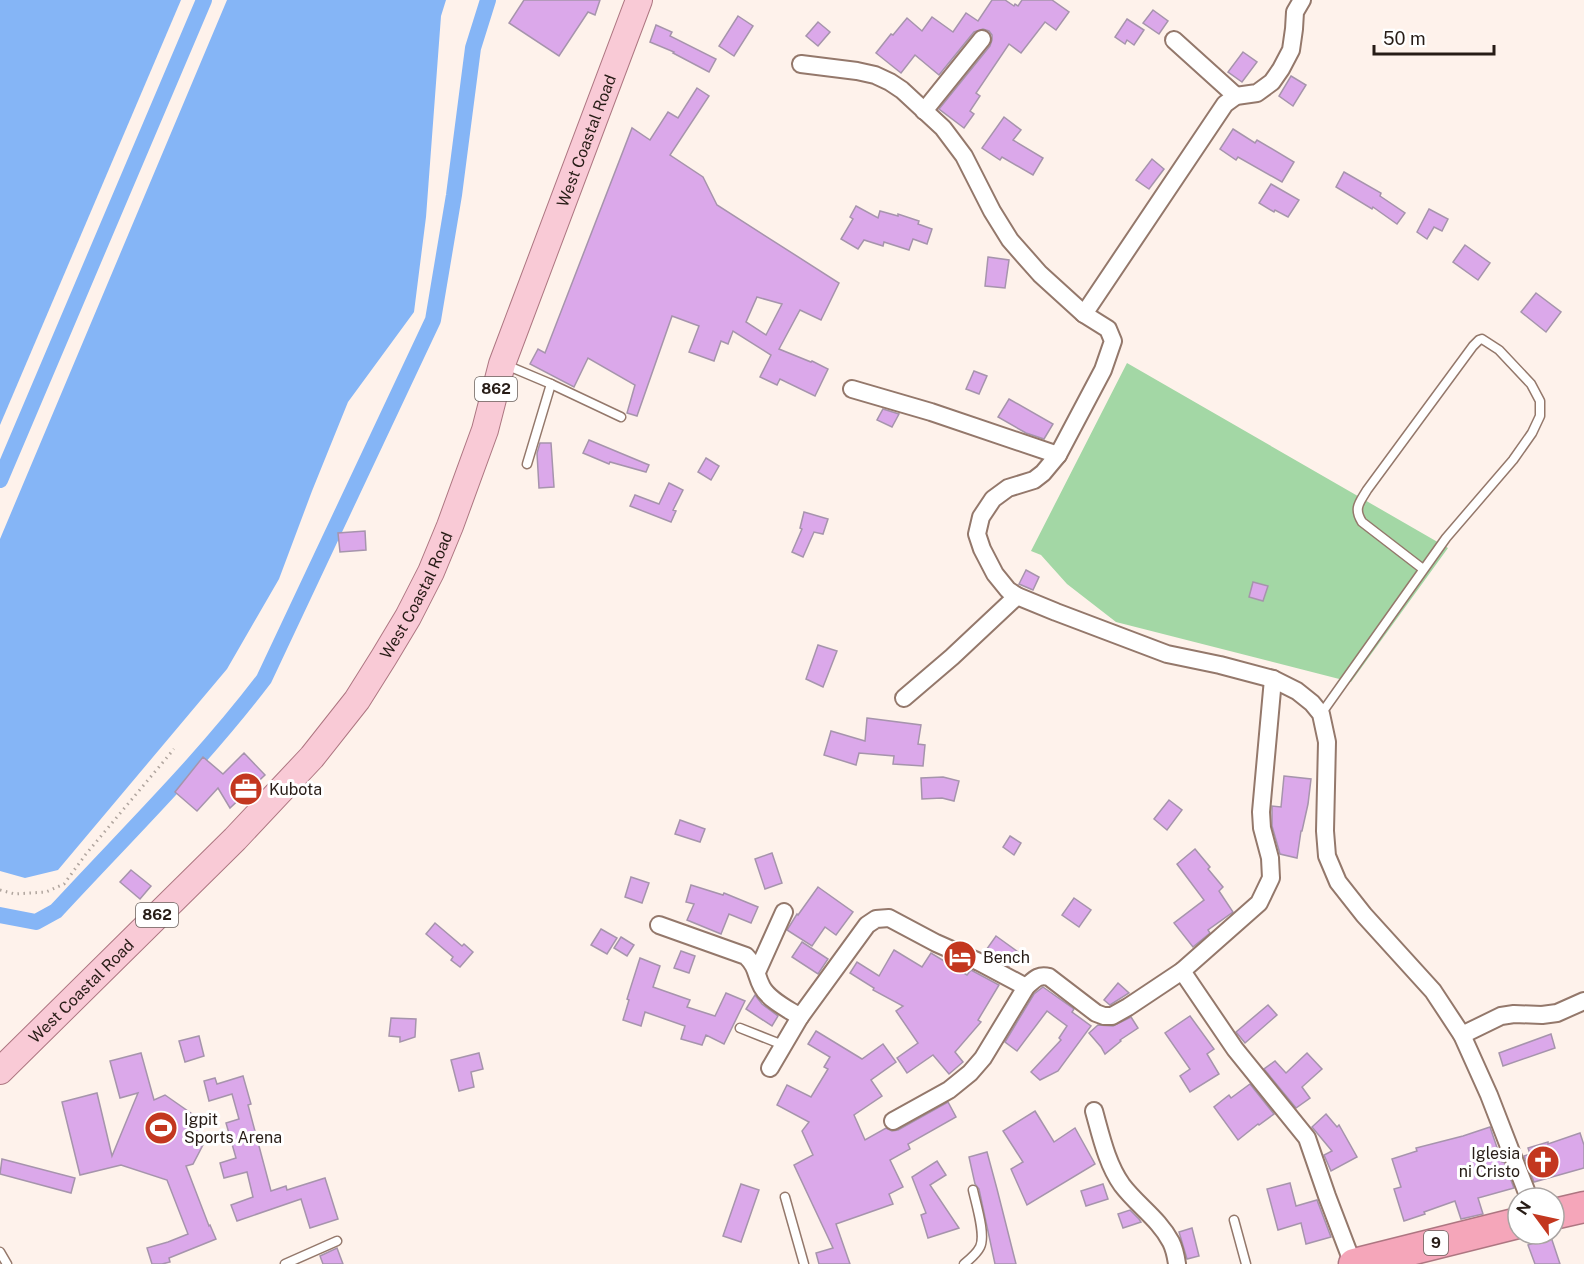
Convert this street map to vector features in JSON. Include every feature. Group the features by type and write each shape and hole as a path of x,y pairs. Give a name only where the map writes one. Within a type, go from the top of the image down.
{"highway":[{"path":"1566,1211 1584,1207"},
{"name":"9","path":"1354,1264 1426,1251 1506,1227"}],"main road":[{"name":"West Coastal Road","path":"0,1071 312,757 357,700 408,617 450,526 485,430 502,364 639,0"}],"street":[{"path":"1084,314 1225,104 1236,96 1257,93 1272,82 1291,50 1294,12 1302,0"},
{"path":"924,111 982,39"},
{"path":"1174,40 1236,96"},
{"path":"801,64 875,75 902,90 943,128 964,156 992,211 1010,240 1040,274 1084,314 1108,329 1113,341 1103,370 1058,455 1034,480 1008,488 993,499 981,517 977,534 982,549 995,574 1008,590 1017,596 1167,654 1272,679 1297,691 1312,703 1321,714 1327,742 1325,831 1327,856 1338,882 1364,915 1433,991 1462,1035 1489,1095 1524,1186"},
{"path":"852,389 931,412 1058,455"},
{"path":"904,698 1017,596"},
{"path":"892,1121 949,1090 970,1073 983,1058 1026,987 1036,978 1042,975 1049,977 1096,1013 1112,1016 1182,971 1259,903 1271,878 1270,858 1262,828 1261,812 1272,679"},
{"path":"757,972 784,912"},
{"path":"770,1068 800,1017 867,925 876,919 889,918 903,924 936,944 979,962 1026,987"},
{"path":"659,925 746,956 753,963 765,992 800,1017"},
{"path":"1182,971 1234,1049 1307,1137 1354,1264"},
{"path":"1462,1035 1501,1016 1557,1013 1584,1001"},
{"path":"1094,1111 1112,1169 1132,1197 1160,1226 1172,1244 1177,1264"}],"lane":[{"path":"1321,714 1424,569 1446,538 1513,460 1532,433 1540,416 1540,401 1531,384 1499,350 1482,339 1473,346 1358,504 1357,512 1362,522 1424,569"},
{"path":"502,364 621,417"},
{"path":"527,464 551,384"},
{"path":"740,1028 783,1046"},
{"path":"964,1264 980,1247 982,1236 973,1190"},
{"path":"785,1197 804,1264"},
{"path":"1234,1220 1246,1264"},
{"path":"285,1264 337,1241"},
{"path":"0,1252 7,1264"}],"path":[{"path":"0,890 15,894 46,892 64,884 86,854 174,749"}],"green space":[{"path":"1127,363 1448,548 1351,682 1116,622 1067,584 1041,555 1031,551"}],"water":[{"path":"0,0 181,0 0,425"},
{"path":"227,0 446,0 441,16 426,217 414,312 348,402 279,579 227,669 58,870 25,878 0,871 0,539"}],"building":[{"path":"524,0 600,0 595,15 588,12 559,56 509,23"},
{"path":"992,0 1005,0 1018,6 1022,0 1052,0 1069,12 1056,30 1045,22 1021,53 1009,44 976,93 980,96 970,111 974,114 964,128 939,109 990,46 992,35 989,31 983,29 974,32 939,75 915,55 901,73 876,53 907,18 922,31 932,17 953,32 966,13 978,21"},
{"path":"1153,10 1168,21 1159,34 1143,23"},
{"path":"738,16 753,26 734,56 719,46"},
{"path":"1127,19 1144,30 1134,45 1127,40 1125,44 1115,37"},
{"path":"818,22 830,32 818,46 806,36"},
{"path":"656,25 672,32 670,36 716,59 709,72 674,52 650,42"},
{"path":"1243,52 1257,62 1242,82 1228,72"},
{"path":"1291,76 1306,85 1293,106 1279,96"},
{"path":"697,88 709,96 670,155 703,177 717,205 839,283 821,320 800,310 779,349 828,369 815,396 780,379 777,385 760,377 771,355 733,331 728,344 721,341 714,361 689,352 699,326 672,316 637,416 627,413 635,385 588,358 574,387 530,364 538,349 545,353 632,128 650,140 668,112 678,118","holes":["757,297 782,304 766,335 746,322"]},
{"path":"1004,117 1021,130 1013,140 1043,158 1033,175 1002,157 1000,160 982,148"},
{"path":"1233,129 1255,143 1257,140 1294,162 1282,182 1238,157 1236,160 1220,149"},
{"path":"1152,159 1164,169 1149,189 1136,180"},
{"path":"1344,172 1381,193 1380,196 1405,213 1397,224 1373,207 1372,209 1336,187"},
{"path":"1271,184 1299,200 1288,217 1259,203"},
{"path":"856,206 878,218 880,211 919,221 918,224 932,229 927,244 913,239 909,250 884,242 883,246 864,240 858,249 841,239 853,219 850,217"},
{"path":"1429,209 1448,219 1442,231 1434,227 1427,239 1417,232"},
{"path":"1465,245 1490,263 1478,280 1453,262"},
{"path":"988,257 1009,260 1005,288 985,286"},
{"path":"1536,293 1561,312 1546,332 1521,312"},
{"path":"974,371 987,376 979,394 966,389"},
{"path":"1009,399 1053,424 1044,439 1026,433 998,417"},
{"path":"883,409 899,414 892,427 877,420"},
{"path":"589,440 649,465 646,472 610,462 609,464 583,453"},
{"path":"540,443 551,443 554,487 539,488 537,453"},
{"path":"706,458 719,466 711,480 698,472"},
{"path":"669,483 683,490 673,510 676,511 671,522 630,506 635,495 659,504"},
{"path":"804,512 828,519 823,534 814,532 803,557 792,552 802,529 800,528"},
{"path":"365,531 366,550 340,552 338,533"},
{"path":"1026,570 1039,577 1033,590 1019,584"},
{"path":"1253,582 1268,586 1263,601 1249,597"},
{"path":"818,645 837,651 823,687 806,679"},
{"path":"867,718 921,725 918,744 925,745 923,766 893,764 894,756 859,753 856,765 824,755 831,731 865,741"},
{"path":"244,753 265,775 230,808 218,788 197,811 175,792 203,757 223,774"},
{"path":"1284,776 1311,779 1297,858 1280,854 1272,826 1272,806 1281,807"},
{"path":"943,777 959,781 954,801 942,798 922,799 921,778"},
{"path":"1169,800 1182,810 1167,830 1154,819"},
{"path":"680,820 705,829 700,842 675,834"},
{"path":"1010,836 1021,843 1014,855 1003,847"},
{"path":"1195,849 1223,887 1219,891 1233,912 1208,930 1210,933 1193,947 1174,923 1204,900 1177,864"},
{"path":"772,853 782,883 765,889 755,859"},
{"path":"131,870 151,886 140,899 120,882"},
{"path":"631,877 649,883 642,903 625,897"},
{"path":"691,885 723,895 724,893 758,907 751,923 729,914 721,934 687,920 694,904 686,902"},
{"path":"818,887 853,912 836,935 825,927 812,946 787,930"},
{"path":"1074,898 1091,910 1079,927 1062,915"},
{"path":"435,923 462,946 464,944 473,952 460,967 451,960 453,957 426,934"},
{"path":"601,929 617,938 607,954 591,945"},
{"path":"996,936 1018,952 1009,966 984,953"},
{"path":"621,937 634,945 627,956 614,948"},
{"path":"802,942 828,959 818,974 792,957"},
{"path":"894,950 922,967 931,953 967,975 971,970 999,985 978,1020 981,1022 955,1052 963,1062 949,1074 933,1055 907,1073 897,1058 918,1043 896,1011 903,1006 873,990 874,988 850,973 857,962 879,976"},
{"path":"681,951 695,956 689,973 674,968"},
{"path":"640,958 660,966 653,987 690,1000 687,1007 715,1016 726,993 745,1001 724,1044 706,1035 702,1045 681,1039 685,1026 645,1012 641,1026 623,1020"},
{"path":"1118,983 1129,993 1110,1005 1104,1000"},
{"path":"1043,987 1074,1009 1072,1012 1091,1026 1058,1071 1040,1080 1031,1072 1061,1040 1059,1038 1067,1026 1047,1011 1017,1051 1005,1042 1034,994"},
{"path":"755,995 762,1004 778,1016 772,1026 746,1009"},
{"path":"1268,1005 1277,1015 1245,1043 1236,1032"},
{"path":"1190,1016 1214,1049 1207,1054 1219,1074 1190,1092 1180,1076 1190,1069 1165,1033"},
{"path":"1131,1017 1138,1028 1105,1054 1089,1033 1098,1025 1113,1026"},
{"path":"391,1018 416,1019 415,1037 400,1042 400,1037 389,1036"},
{"path":"816,1031 862,1059 883,1044 896,1062 871,1080 882,1096 854,1115 865,1140 886,1128 892,1131 898,1130 948,1102 956,1117 908,1144 910,1149 890,1160 903,1187 889,1194 893,1204 836,1224 850,1264 819,1264 816,1253 833,1248 794,1165 813,1155 802,1131 809,1122 777,1105 787,1085 811,1097 828,1069 824,1067 830,1057 808,1044"},
{"path":"1551,1034 1555,1048 1503,1066 1499,1053"},
{"path":"199,1036 204,1056 185,1062 179,1041"},
{"path":"141,1053 154,1100 165,1095 195,1116 204,1143 193,1164 186,1166 216,1239 169,1258 170,1262 162,1264 152,1264 147,1248 188,1234 167,1180 121,1165 80,1175 62,1102 97,1093 112,1156 138,1093 120,1098 110,1061"},
{"path":"479,1053 483,1069 471,1072 474,1087 459,1091 451,1060"},
{"path":"1307,1053 1322,1069 1302,1087 1310,1098 1296,1108 1264,1069 1275,1061 1286,1073"},
{"path":"243,1076 251,1104 248,1105 271,1191 286,1186 287,1190 325,1178 338,1219 310,1228 301,1199 237,1221 231,1205 253,1197 247,1172 224,1178 220,1163 236,1158 226,1123 239,1119 232,1094 209,1101 204,1081 215,1078 217,1084"},
{"path":"1250,1084 1274,1114 1238,1140 1214,1107 1229,1095 1231,1098"},
{"path":"1035,1111 1054,1142 1075,1128 1095,1164 1027,1205 1011,1169 1023,1162 1003,1131"},
{"path":"1326,1114 1337,1127 1339,1125 1357,1157 1331,1171 1324,1155 1332,1151 1312,1127"},
{"path":"1490,1127 1513,1186 1506,1186 1506,1190 1478,1198 1483,1214 1461,1219 1455,1201 1404,1221 1394,1189 1401,1187 1392,1159 1417,1151 1416,1148"},
{"path":"1580,1133 1584,1145 1584,1168 1534,1182 1524,1156 1530,1154 1528,1148"},
{"path":"987,1152 1016,1264 995,1264 979,1189 975,1184 969,1157"},
{"path":"2,1159 75,1178 71,1193 0,1174"},
{"path":"937,1161 946,1175 930,1185 959,1228 928,1238 921,1215 926,1213 912,1177"},
{"path":"1290,1183 1296,1206 1317,1200 1331,1237 1306,1244 1301,1223 1278,1230 1267,1189"},
{"path":"741,1184 759,1190 741,1242 723,1236"},
{"path":"1103,1184 1108,1199 1086,1206 1081,1191"},
{"path":"1130,1210 1141,1222 1123,1228 1118,1214"},
{"path":"1192,1228 1199,1256 1187,1259 1179,1232"},
{"path":"1528,1246 1554,1246 1560,1264 1535,1264"},
{"path":"337,1248 343,1264 323,1264 320,1256"}],"waterway":[{"path":"0,480 204,0"},
{"path":"0,915 36,922 56,911 189,769 264,679 433,320 454,195 473,48 488,0"}],"place":[{"name":"Kubota","path":"246,789"},
{"name":"Bench","path":"960,957"},
{"name":"Igpit Sports Arena","path":"161,1128"},
{"name":"Iglesia ni Cristo","path":"1543,1162"}]}
